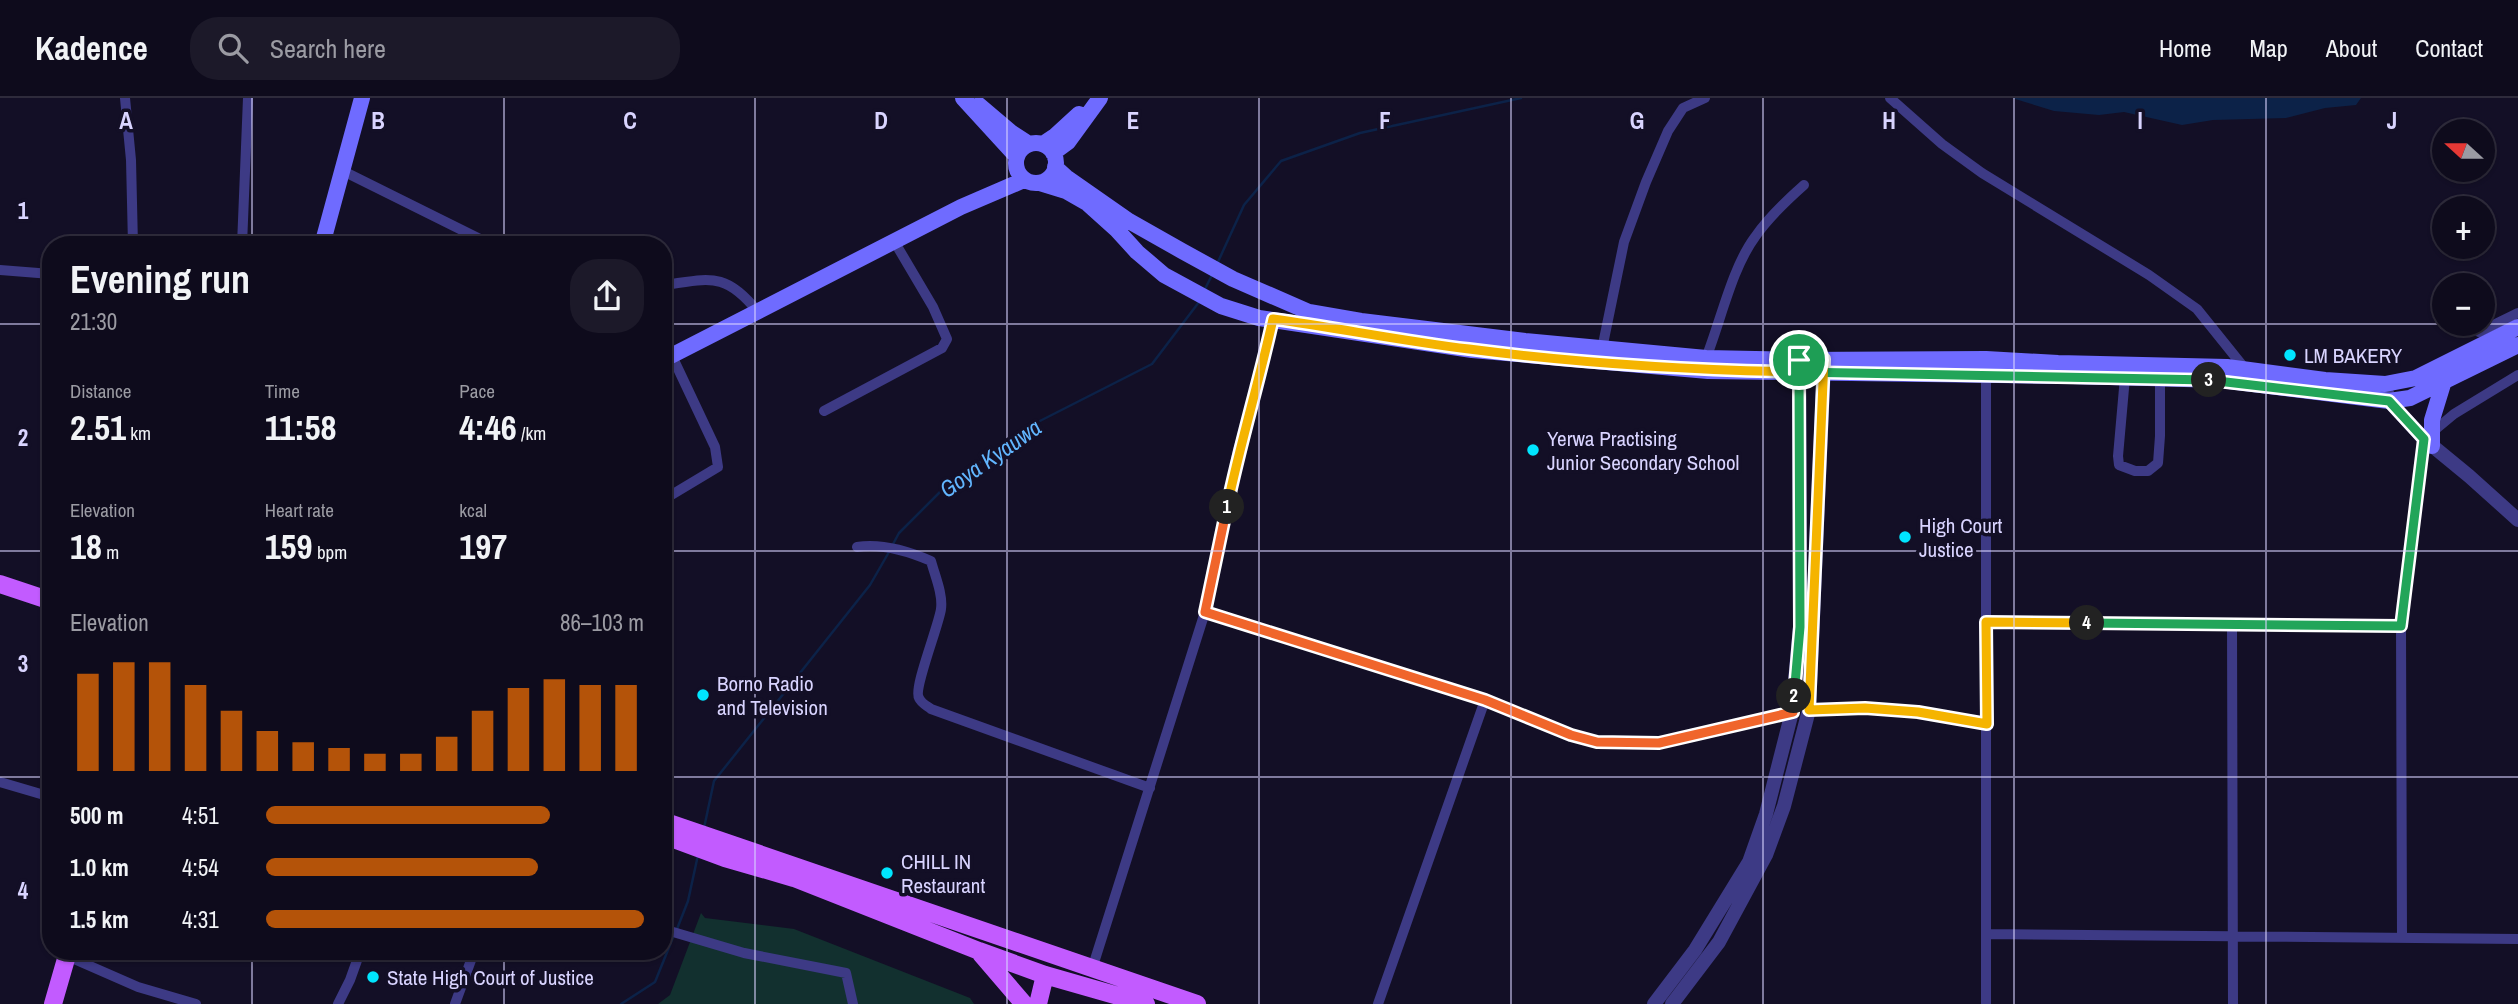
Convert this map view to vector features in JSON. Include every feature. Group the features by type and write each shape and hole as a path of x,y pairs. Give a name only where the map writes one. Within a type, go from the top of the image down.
{"main road":[{"path":"324,236 362,98"},
{"path":"963,98 1024,172 1087,203 1164,275 1221,306 1273,319 1406,341 1496,352 1708,370 1986,359 2246,370 2325,380 2410,398 2518,345"},
{"path":"970,98 1012,133 1045,152 1066,177 1129,221 1233,279 1309,312 1361,321 1602,349 1799,366"},
{"path":"1024,172 1021,149 1045,152 1068,142 1085,122 1098,98"},
{"path":"672,356 1024,172 1050,177 1045,152"},
{"path":"1824,365 1986,375 2221,380 2387,393 2518,327"},
{"path":"2429,440 2435,407 2444,381"},
{"path":"0,584 42,598"},
{"path":"0,596 42,610"},
{"path":"672,825 727,852 979,951 1045,975 1146,1004"},
{"path":"672,837 727,852 1197,1004"},
{"path":"979,951 1024,1004"},
{"path":"53,1004 71,960"},
{"path":"61,1004 72,960"},
{"path":"1038,1004 1045,975"}],"street":[{"path":"125,98 131,160 133,236"},
{"path":"242,236 248,98"},
{"path":"1602,349 1624,242 1646,182 1668,131 1683,108 1705,98"},
{"path":"1890,98 1942,144 1982,173 2149,275 2197,309 2246,370"},
{"path":"341,170 474,236"},
{"path":"1706,358 1747,249 1804,185"},
{"path":"824,411 946,344 947,339 933,307 894,240"},
{"path":"0,270 42,273"},
{"path":"672,284 722,280 747,298 758,312"},
{"path":"2495,324 2518,313"},
{"path":"1092,969 1205,612 1238,450 1262,370 1273,319"},
{"path":"1672,1004 1719,942 1766,855 1784,806 1809,710 1824,365"},
{"path":"672,366 715,447 718,467 672,495"},
{"path":"1654,1004 1695,950 1749,862 1766,814 1793,712 1800,627 1799,366"},
{"path":"1986,375 1986,1004"},
{"path":"2402,937 2401,626 2429,440 2454,415 2518,375"},
{"path":"2126,377 2118,456 2119,465 2134,471 2148,471 2158,463 2160,379"},
{"path":"2387,393 2429,440 2518,520"},
{"path":"856,547 870,545 912,553 932,561 942,606 919,684 919,700 931,709 1150,788"},
{"path":"1205,612 1485,700 1571,735 1597,742 1659,743 1793,712"},
{"path":"1986,622 2401,626"},
{"path":"2232,624 2233,1004"},
{"path":"1378,1004 1485,700"},
{"path":"1809,710 1878,709 1918,712 1987,724"},
{"path":"0,782 42,794"},
{"path":"672,932 744,953 846,973 853,1004"},
{"path":"1987,934 2518,939"},
{"path":"85,960 138,987 196,1004"},
{"path":"338,1004 357,960"},
{"path":"455,1004 471,960"}],"green space":[{"path":"701,913 705,918 794,929 970,998 974,1004 658,1004 670,995"}],"water":[{"path":"2012,98 2361,98 2356,105 2325,108 2286,118 2213,120 2182,125 2124,112 2099,115 2054,111"}],"waterway":[{"name":"Goya Kyauwa","path":"1217,264 1244,205 1281,161 1360,133 1521,98"},
{"name":"Goya Kyauwa","path":"1205,289 1213,273"},
{"name":"Goya Kyauwa","path":"892,546 899,533 942,490 1030,426 1152,364 1199,302"},
{"name":"Goya Kyauwa","path":"704,828 714,781 870,585 889,552"},
{"name":"Goya Kyauwa","path":"677,929 688,901 698,855"},
{"name":"Goya Kyauwa","path":"672,940 674,935"},
{"name":"Goya Kyauwa","path":"621,1004 655,982 664,960"}],"place":[{"name":"LM BAKERY","path":"2290,355"},
{"name":"Yerwa Practising Junior Secondary School","path":"1533,450"},
{"name":"High Court Justice","path":"1905,537"},
{"name":"Borno Radio and Television","path":"703,695"},
{"name":"CHILL IN Restaurant","path":"887,873"},
{"name":"State High Court of Justice","path":"373,977"}],"route":[{"path":"1799,360 1799,372 1641,365 1472,350 1273,319 1262,370 1238,450 1205,612 1485,700 1571,735 1597,742 1659,743 1793,712 1800,627 1799,372 1824,371 2221,380 2389,401 2424,439 2401,626 1986,622 1987,724 1918,712 1865,708 1809,710 1814,630 1824,371 1824,359 1799,360"}]}
